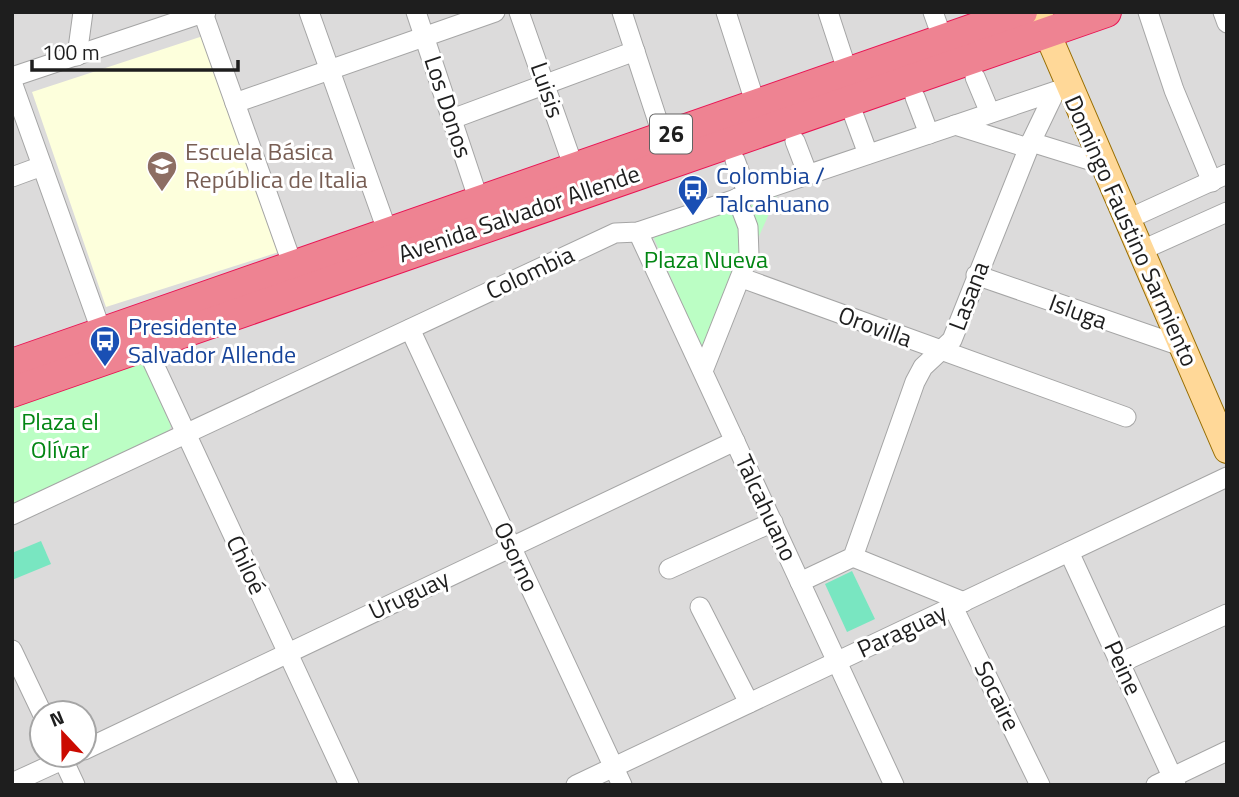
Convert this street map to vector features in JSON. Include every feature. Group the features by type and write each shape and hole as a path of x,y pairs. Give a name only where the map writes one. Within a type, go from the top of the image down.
{"highway":[{"name":"Avenida Salvador Allende","path":"12,364 848,73 938,26 1022,12"},
{"name":"Avenida Salvador Allende","path":"12,391 1041,23 1106,12"}],"main road":[{"name":"Domingo Faustino Sarmiento","path":"1041,23 1061,89 1102,164 1227,450"}],"street":[{"path":"77,56 83,12"},
{"path":"309,12 388,233"},
{"name":"Los Donos","path":"416,12 480,201"},
{"path":"235,103 495,12"},
{"name":"Luisis","path":"519,12 574,168"},
{"path":"622,12 663,137"},
{"path":"726,12 756,105"},
{"path":"828,12 848,73"},
{"path":"1126,220 1219,178 1174,90 1148,12"},
{"path":"1223,12 1227,23"},
{"path":"102,332 12,79 77,56 205,13 293,266"},
{"path":"452,119 635,51"},
{"path":"975,77 990,113"},
{"name":"Colombia","path":"12,515 615,233 638,232 1061,89"},
{"name":"Lasana","path":"853,557 915,382 923,367 943,352 952,340 1030,145 1061,89"},
{"path":"915,97 929,134"},
{"path":"854,116 868,155"},
{"path":"955,125 1102,164"},
{"path":"795,141 808,175"},
{"path":"703,371 749,255 750,235 735,160"},
{"path":"12,177 42,166"},
{"path":"1140,251 1226,215"},
{"name":"Talcahuano","path":"638,232 894,785"},
{"name":"Isluga","path":"976,275 1181,346"},
{"name":"Orovilla","path":"742,278 1126,417"},
{"name":"Osorno","path":"410,329 618,776"},
{"name":"Chiloé","path":"145,345 349,785"},
{"name":"Uruguay","path":"98,743 735,441"},
{"name":"Paraguay","path":"576,785 618,776 749,703 1227,477"},
{"path":"669,569 773,522"},
{"name":"Peine","path":"1069,552 1120,663 1168,782"},
{"path":"800,582 853,557 959,604"},
{"name":"Socaire","path":"959,604 1040,785"},
{"path":"701,607 749,703"},
{"path":"1120,663 1227,614"},
{"path":"12,650 35,699"},
{"path":"1168,782 1227,751"},
{"path":"12,783 40,769"}],"shaded area":[{"path":"12,12 1227,12 1227,785 12,785"},
{"name":"Escuela Básica República de Italia","path":"203,36 279,252 106,307 32,92"}],"green space":[{"name":"Plaza Nueva","path":"777,196 705,357 653,236"},
{"name":"Plaza el Olívar","path":"129,363 142,365 146,370 171,426 167,435 12,506 12,406"},
{"path":"41,541 51,564 12,580 12,553"},
{"path":"852,571 875,619 847,632 825,584"}],"place":[{"name":"Escuela Básica República de Italia","path":"162,193"},
{"name":"Colombia / Talcahuano","path":"693,217"},
{"name":"Presidente Salvador Allende","path":"105,368"}]}
